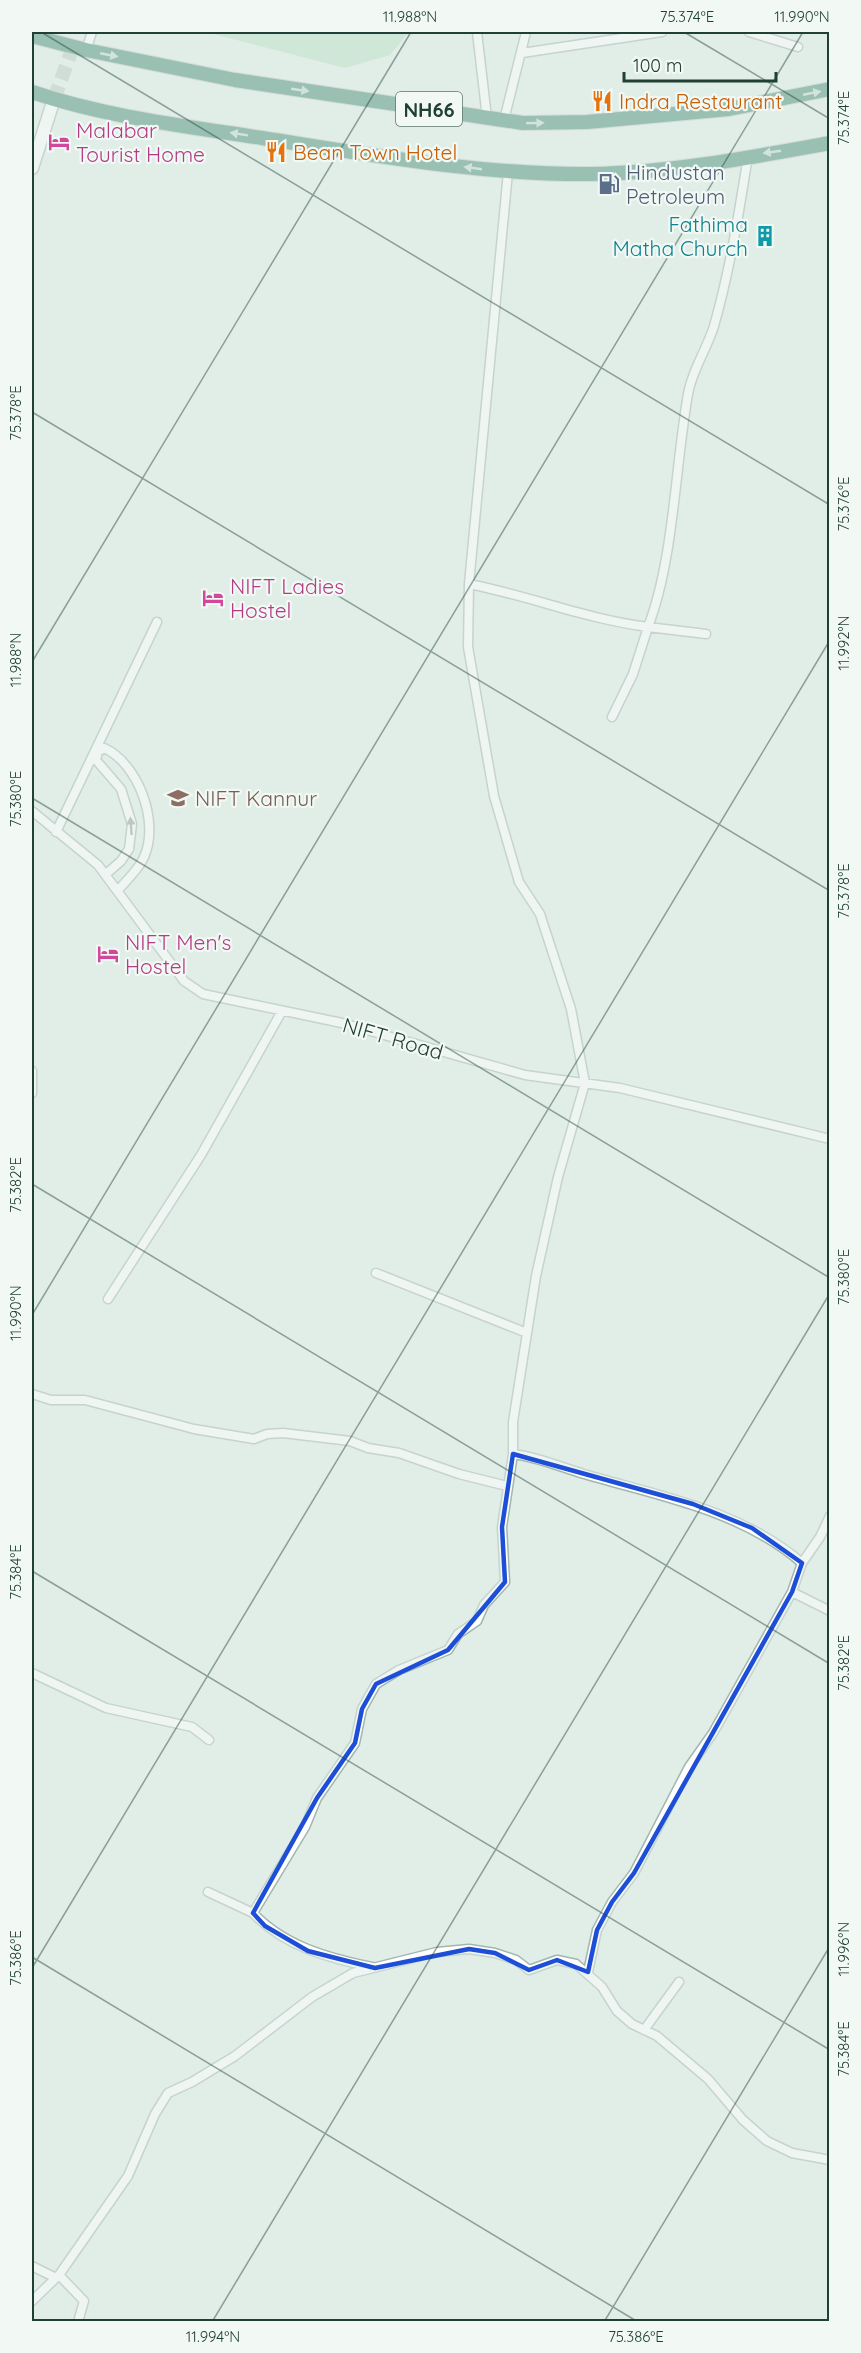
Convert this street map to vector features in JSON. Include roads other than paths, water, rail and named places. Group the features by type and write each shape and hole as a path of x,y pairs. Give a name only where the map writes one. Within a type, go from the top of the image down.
{"highway":[{"name":"NH66","path":"32,36 86,50 236,80 523,123 588,122 729,109 830,89"},
{"path":"32,92 80,107 164,123 374,155 508,172 593,174 686,167 830,143"}],"main road":[{"path":"32,168 54,99"}],"street":[{"path":"86,50 92,32"},
{"path":"477,32 487,118"},
{"path":"504,120 526,32"},
{"path":"522,53 662,32"},
{"path":"749,32 798,47"},
{"path":"612,717 633,674 656,607 688,392 714,328 738,222 748,156"},
{"path":"253,1913 305,1827 317,1798 355,1743 362,1709 376,1684 399,1670 448,1650 458,1634 477,1621 484,1605 505,1582 502,1527 513,1454 513,1422 527,1333 558,1177 585,1083 571,1009 540,914 519,882 494,796 468,647 469,584 508,172"},
{"path":"469,584 554,605 569,612 648,627 706,634"},
{"path":"56,832 157,622"},
{"path":"106,874 122,861 129,849 132,824 122,789 96,760 98,752 104,748 116,753 146,797 148,846 144,857 118,890"},
{"name":"NIFT Road","path":"32,811 106,874 184,981 203,994 342,1023 525,1075 620,1088 830,1139"},
{"path":"108,1299 201,1155 282,1011"},
{"path":"32,1071 32,1093"},
{"path":"376,1273 527,1333"},
{"path":"32,1394 51,1400 85,1400 194,1429 254,1439 267,1434 283,1433 350,1441 368,1448 399,1453 459,1474 507,1486"},
{"path":"513,1454 693,1504 752,1528 780,1544 802,1563"},
{"path":"588,1972 597,1930 612,1902 634,1873 689,1767 713,1733 792,1592 802,1563 820,1537 830,1516"},
{"path":"792,1592 830,1611"},
{"path":"32,1673 106,1708 192,1727 209,1740"},
{"path":"208,1892 253,1913 265,1926 308,1951 375,1968"},
{"path":"32,2301 58,2277 128,2176 155,2114 168,2093 192,2082 235,2056 353,1973 437,1952 469,1949 495,1953 516,1960 529,1970 557,1960 576,1964 588,1972 602,1987 617,2011 632,2024 657,2036 708,2079 743,2120 766,2141 792,2153 830,2160"},
{"path":"644,2030 679,1982"},
{"path":"32,2266 58,2277 84,2301 78,2322"}],"tunnel":[{"path":"54,99 73,47"}],"place":[{"name":"Indra Restaurant","path":"602,101"},
{"name":"Malabar Tourist Home","path":"59,142"},
{"name":"Bean Town Hotel","path":"276,152"},
{"name":"Hindustan Petroleum","path":"609,184"},
{"name":"Fathima Matha Church","path":"765,236"},
{"name":"NIFT Ladies Hostel","path":"213,598"},
{"name":"NIFT Kannur","path":"178,798"},
{"name":"NIFT Men's Hostel","path":"108,954"}]}
